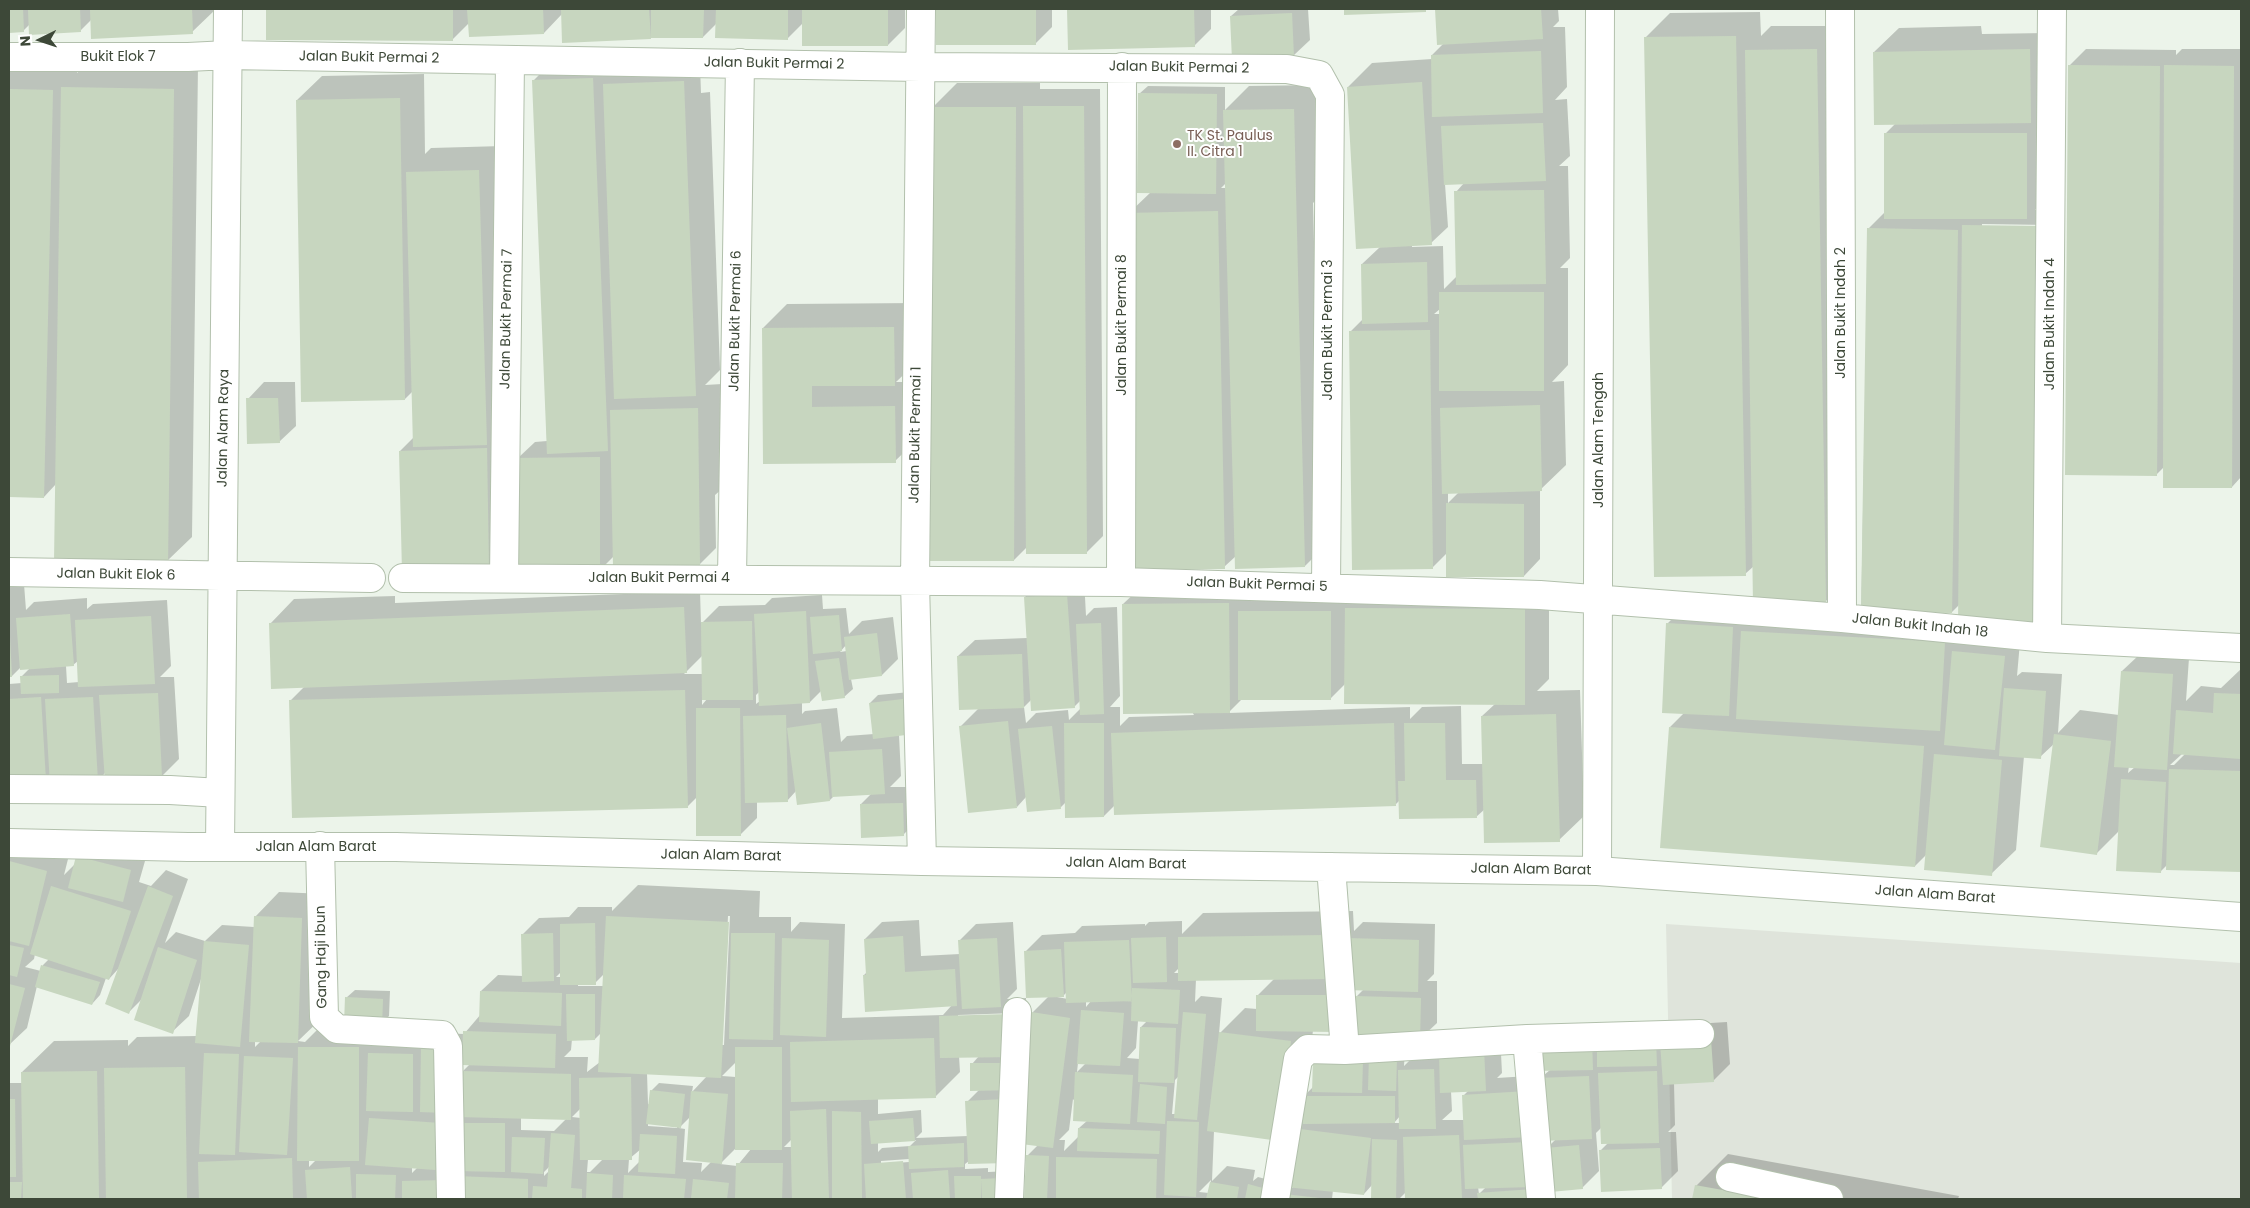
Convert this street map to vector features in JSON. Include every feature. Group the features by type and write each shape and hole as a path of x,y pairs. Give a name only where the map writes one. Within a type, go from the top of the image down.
{"street":[{"name":"Jalan Alam Raya","path":"220,847 228,9"},
{"name":"Jalan Bukit Permai 1","path":"921,9 915,582 922,861"},
{"name":"Jalan Alam Tengah","path":"1597,871 1600,9"},
{"name":"Jalan Bukit Indah 2","path":"1840,9 1842,618"},
{"name":"Jalan Bukit Indah 4","path":"2047,638 2052,9"},
{"name":"Bukit Elok 7","path":"9,57 188,57 228,55"},
{"name":"Jalan Bukit Permai 2","path":"228,55 920,67 1287,69 1319,75"},
{"name":"Jalan Bukit Permai 7","path":"504,578 510,61"},
{"name":"Jalan Bukit Permai 6","path":"732,578 740,63"},
{"name":"Jalan Bukit Permai 8","path":"1121,582 1122,67"},
{"name":"Jalan Bukit Permai 3","path":"1319,75 1330,95 1326,587"},
{"name":"Jalan Bukit Elok 6","path":"9,572 223,576"},
{"path":"223,576 371,578"},
{"name":"Jalan Bukit Permai 4","path":"403,578 732,578 915,582"},
{"name":"Jalan Bukit Permai 5","path":"915,582 1121,582 1326,587 1540,595 1599,600"},
{"name":"Jalan Bukit Indah 18","path":"1599,600 1842,618 2047,638 2241,648"},
{"path":"9,789 170,790 220,793"},
{"name":"Jalan Alam Barat","path":"9,843 220,847 320,846 922,861 1597,871 2241,917"},
{"name":"Gang Haji Ibun","path":"320,846 324,1017 337,1029 442,1034 448,1046 451,1199"},
{"path":"1331,867 1344,1050"},
{"path":"1009,1199 1017,1012"},
{"path":"1275,1199 1298,1058 1308,1049 1344,1050 1527,1040 1700,1034"},
{"path":"1527,1040 1541,1199"},
{"path":"1730,1177 1829,1199"}],"shaded area":[{"path":"1666,924 2241,963 2241,1199 1672,1199"}],"building":[{"path":"9,9 23,9 24,32 9,33"},
{"path":"28,9 80,9 81,32 29,35"},
{"path":"90,9 192,9 193,34 91,39"},
{"path":"266,9 453,9 453,41 266,40"},
{"path":"467,9 543,9 544,34 469,37"},
{"path":"561,9 649,9 651,39 562,43"},
{"path":"651,9 704,9 703,38 651,38"},
{"path":"716,9 788,9 788,40 715,38"},
{"path":"802,9 888,9 888,46 802,46"},
{"path":"936,9 1036,9 1036,45 936,45"},
{"path":"1067,9 1194,9 1195,47 1068,50"},
{"path":"1344,9 1426,9 1426,12 1344,15"},
{"path":"1435,9 1541,9 1543,39 1437,45"},
{"path":"1292,13 1294,58 1232,60 1230,16"},
{"path":"1736,36 1746,576 1654,577 1644,37"},
{"path":"1817,49 1826,603 1753,605 1745,50"},
{"path":"2030,49 2031,123 1874,125 1873,52"},
{"path":"1541,51 1543,113 1432,117 1431,55"},
{"path":"2068,65 2160,66 2157,476 2065,475"},
{"path":"2164,65 2234,66 2232,488 2163,488"},
{"path":"593,78 608,451 547,454 532,80"},
{"path":"684,81 696,396 614,399 603,84"},
{"path":"1422,82 1432,245 1356,249 1347,87"},
{"path":"61,87 174,89 168,562 54,561"},
{"path":"9,89 53,90 44,498 9,497"},
{"name":"TK St. Paulus II. Citra 1","path":"1138,93 1217,94 1216,194 1137,193"},
{"path":"400,98 405,400 301,402 296,100"},
{"path":"1023,106 1084,106 1087,554 1026,554"},
{"path":"931,107 1016,107 1014,561 929,561"},
{"path":"1294,109 1305,567 1235,569 1223,110"},
{"path":"1543,123 1546,181 1444,185 1441,126"},
{"path":"1884,133 2027,133 2027,219 1884,219"},
{"path":"479,170 487,445 413,447 406,172"},
{"path":"1544,190 1546,284 1456,285 1454,191"},
{"path":"1218,211 1225,569 1135,570 1128,213"},
{"path":"1962,225 2041,226 2038,624 1958,623"},
{"path":"1867,228 1958,230 1952,613 1861,612"},
{"path":"1427,262 1428,322 1362,324 1361,264"},
{"path":"1439,292 1544,292 1544,391 1439,391"},
{"path":"894,327 895,386 812,386 812,407 895,406 896,463 763,464 762,328"},
{"path":"1430,330 1433,569 1352,570 1349,331"},
{"path":"246,398 278,398 280,443 247,444"},
{"path":"1540,405 1542,491 1442,494 1440,408"},
{"path":"698,408 700,566 613,567 610,410"},
{"path":"487,448 489,570 402,572 399,451"},
{"path":"600,457 600,571 518,572 517,458"},
{"path":"1446,503 1524,504 1524,577 1446,577"},
{"path":"1067,594 1075,708 1031,711 1024,597"},
{"path":"1229,603 1230,713 1123,714 1122,604"},
{"path":"684,607 687,673 271,689 269,623"},
{"path":"1345,608 1525,609 1525,705 1344,704"},
{"path":"806,611 810,703 759,706 754,614"},
{"path":"1238,611 1331,611 1331,700 1238,700"},
{"path":"70,614 74,666 20,670 16,618"},
{"path":"839,615 842,651 813,654 810,617"},
{"path":"151,616 155,684 78,687 75,620"},
{"path":"752,621 753,700 702,700 701,622"},
{"path":"1101,623 1104,714 1080,715 1076,624"},
{"path":"1666,623 1733,627 1729,716 1662,713"},
{"path":"1741,631 1945,642 1940,731 1736,719"},
{"path":"877,633 882,676 849,680 844,637"},
{"path":"10,638 12,677 9,677"},
{"path":"1952,651 2005,656 1995,750 1944,745"},
{"path":"1022,654 1024,708 959,710 957,656"},
{"path":"839,658 845,698 822,701 815,661"},
{"path":"2121,671 2173,674 2167,770 2114,767"},
{"path":"59,675 59,693 21,694 20,676"},
{"path":"2004,688 2046,691 2041,759 1999,756"},
{"path":"685,690 688,808 292,818 289,700"},
{"path":"158,693 162,777 105,781 99,695"},
{"path":"2214,693 2241,694 2241,759 2173,754 2176,710 2213,713"},
{"path":"41,697 46,781 9,783 9,699"},
{"path":"93,697 98,782 50,785 45,699"},
{"path":"903,699 906,735 873,739 869,703"},
{"path":"696,708 740,708 741,836 696,836"},
{"path":"1556,714 1560,842 1484,843 1481,716"},
{"path":"786,715 788,802 745,803 743,716"},
{"path":"1008,721 1017,808 968,813 959,726"},
{"path":"821,723 830,801 797,805 787,728"},
{"path":"1064,723 1104,723 1104,817 1065,818"},
{"path":"1394,723 1396,806 1114,815 1111,733"},
{"path":"1404,723 1445,723 1446,780 1476,780 1477,818 1399,819 1398,781 1405,781"},
{"path":"1052,726 1061,809 1027,812 1018,729"},
{"path":"1669,727 1924,746 1915,867 1660,848"},
{"path":"2054,734 2111,741 2097,855 2040,847"},
{"path":"882,749 885,794 832,797 829,752"},
{"path":"1934,754 2002,760 1992,876 1924,870"},
{"path":"2169,769 2241,771 2241,872 2166,870"},
{"path":"2121,779 2166,782 2161,873 2116,871"},
{"path":"903,803 904,836 861,838 860,804"},
{"path":"76,856 131,870 123,902 68,888"},
{"path":"9,861 47,871 29,946 9,941"},
{"path":"51,886 131,911 109,980 30,954"},
{"path":"148,886 173,896 129,1014 105,1004"},
{"path":"254,916 302,918 298,1043 249,1042"},
{"path":"606,916 729,922 721,1078 598,1072"},
{"path":"595,923 596,985 560,985 560,924"},
{"path":"553,933 554,981 522,982 521,934"},
{"path":"731,933 775,933 773,1040 729,1039"},
{"path":"1329,935 1330,979 1178,981 1178,937"},
{"path":"903,936 905,972 955,969 957,1006 865,1012 863,975 866,975 864,939"},
{"path":"1166,937 1167,982 1133,983 1131,938"},
{"path":"782,938 829,940 826,1037 780,1035"},
{"path":"997,938 1001,1007 962,1009 958,940"},
{"path":"1345,938 1419,940 1418,992 1344,990"},
{"path":"1129,940 1132,1001 1066,1003 1064,942"},
{"path":"204,941 249,945 240,1047 195,1043"},
{"path":"9,945 24,948 17,977 9,975"},
{"path":"158,947 197,960 173,1034 134,1020"},
{"path":"1061,949 1064,997 1026,998 1024,951"},
{"path":"41,965 100,982 92,1005 35,987"},
{"path":"9,984 25,988 10,1046 9,1046"},
{"path":"1132,988 1180,990 1178,1024 1131,1021"},
{"path":"480,991 562,993 561,1026 479,1022"},
{"path":"566,994 595,994 595,1040 567,1041"},
{"path":"1256,995 1335,995 1336,1032 1256,1031"},
{"path":"1355,996 1421,998 1420,1040 1354,1039"},
{"path":"345,997 383,999 382,1025 344,1024"},
{"path":"1081,1010 1124,1013 1120,1066 1077,1064"},
{"path":"1031,1012 1070,1018 1053,1148 1013,1143"},
{"path":"1183,1012 1206,1014 1197,1120 1174,1118"},
{"path":"1010,1014 1011,1057 940,1058 939,1016"},
{"path":"1140,1027 1176,1028 1174,1083 1138,1082"},
{"path":"463,1031 556,1034 555,1068 462,1065"},
{"path":"1219,1032 1291,1041 1279,1141 1207,1131"},
{"path":"934,1038 936,1098 791,1102 790,1042"},
{"path":"1711,1039 1714,1082 1663,1085 1660,1041"},
{"path":"1592,1041 1593,1070 1534,1071 1533,1043"},
{"path":"1656,1041 1657,1066 1597,1067 1597,1042"},
{"path":"298,1047 359,1047 359,1161 297,1161"},
{"path":"735,1047 782,1047 782,1150 735,1150"},
{"path":"421,1049 447,1050 447,1113 420,1112"},
{"path":"1484,1050 1486,1091 1440,1093 1439,1052"},
{"path":"204,1053 239,1054 235,1155 199,1154"},
{"path":"368,1053 413,1054 413,1112 366,1111"},
{"path":"244,1056 293,1058 287,1155 239,1152"},
{"path":"1369,1057 1397,1057 1396,1091 1368,1090"},
{"path":"1313,1059 1363,1060 1362,1093 1312,1092"},
{"path":"970,1063 1014,1063 1014,1090 970,1091"},
{"path":"185,1067 187,1199 106,1199 104,1068"},
{"path":"1434,1069 1436,1129 1399,1129 1398,1070"},
{"path":"97,1071 99,1199 23,1199 21,1072"},
{"path":"461,1071 571,1074 571,1120 460,1117"},
{"path":"1657,1071 1659,1143 1601,1144 1598,1073"},
{"path":"1075,1072 1133,1075 1130,1124 1073,1121"},
{"path":"1589,1076 1592,1139 1541,1141 1539,1078"},
{"path":"631,1077 632,1160 580,1160 579,1078"},
{"path":"1140,1084 1167,1087 1165,1124 1137,1122"},
{"path":"650,1090 685,1094 681,1128 646,1124"},
{"path":"691,1091 728,1094 722,1164 686,1160"},
{"path":"1528,1091 1530,1137 1464,1140 1462,1095"},
{"path":"1303,1096 1395,1096 1395,1123 1303,1124"},
{"path":"9,1099 15,1099 16,1177 9,1177"},
{"path":"1005,1099 1008,1163 968,1164 965,1101"},
{"path":"826,1109 829,1199 792,1199 790,1111"},
{"path":"832,1111 861,1112 862,1199 832,1199"},
{"path":"369,1118 440,1123 436,1170 365,1165"},
{"path":"913,1118 915,1141 871,1144 869,1121"},
{"path":"1167,1121 1199,1122 1196,1197 1164,1195"},
{"path":"457,1123 505,1123 505,1172 456,1171"},
{"path":"1078,1128 1160,1131 1159,1154 1077,1151"},
{"path":"1292,1128 1371,1138 1364,1195 1286,1187"},
{"path":"551,1133 575,1135 571,1188 582,1189 582,1199 532,1199 533,1186 547,1187"},
{"path":"640,1134 677,1136 675,1174 638,1172"},
{"path":"1459,1135 1462,1199 1405,1199 1403,1137"},
{"path":"512,1137 545,1138 543,1174 511,1172"},
{"path":"1372,1139 1397,1140 1396,1199 1371,1199"},
{"path":"1529,1142 1530,1187 1465,1189 1463,1145"},
{"path":"964,1143 964,1167 909,1169 908,1146"},
{"path":"1579,1145 1583,1189 1550,1192 1546,1148"},
{"path":"1660,1148 1662,1189 1601,1192 1599,1150"},
{"path":"1026,1155 1049,1156 1047,1199 1024,1199"},
{"path":"1056,1157 1157,1159 1156,1199 1056,1199"},
{"path":"292,1158 293,1199 199,1199 198,1162"},
{"path":"903,1161 906,1199 866,1199 864,1164"},
{"path":"736,1163 783,1163 782,1199 735,1199"},
{"path":"350,1167 352,1199 307,1199 305,1170"},
{"path":"948,1170 950,1199 913,1199 911,1173"},
{"path":"587,1173 613,1175 612,1199 586,1199"},
{"path":"356,1174 396,1175 395,1199 356,1199"},
{"path":"624,1175 686,1179 684,1199 623,1199"},
{"path":"456,1176 528,1179 528,1199 455,1199"},
{"path":"954,1176 981,1176 981,1199 955,1199"},
{"path":"1003,1178 1004,1199 982,1199 981,1179"},
{"path":"693,1179 729,1183 727,1199 691,1199"},
{"path":"449,1180 449,1199 402,1199 402,1181"},
{"path":"9,1182 22,1182 21,1199 9,1199"},
{"path":"1210,1182 1239,1187 1237,1199 1206,1199"},
{"path":"1248,1184 1270,1190 1268,1199 1245,1199"},
{"path":"1695,1185 1767,1198 1767,1199 1692,1199"},
{"path":"1534,1189 1534,1199 1478,1199 1477,1193"},
{"path":"1284,1194 1319,1198 1319,1199 1283,1199"}],"place":[{"name":"TK St. Paulus II. Citra 1","path":"1177,144"}]}
